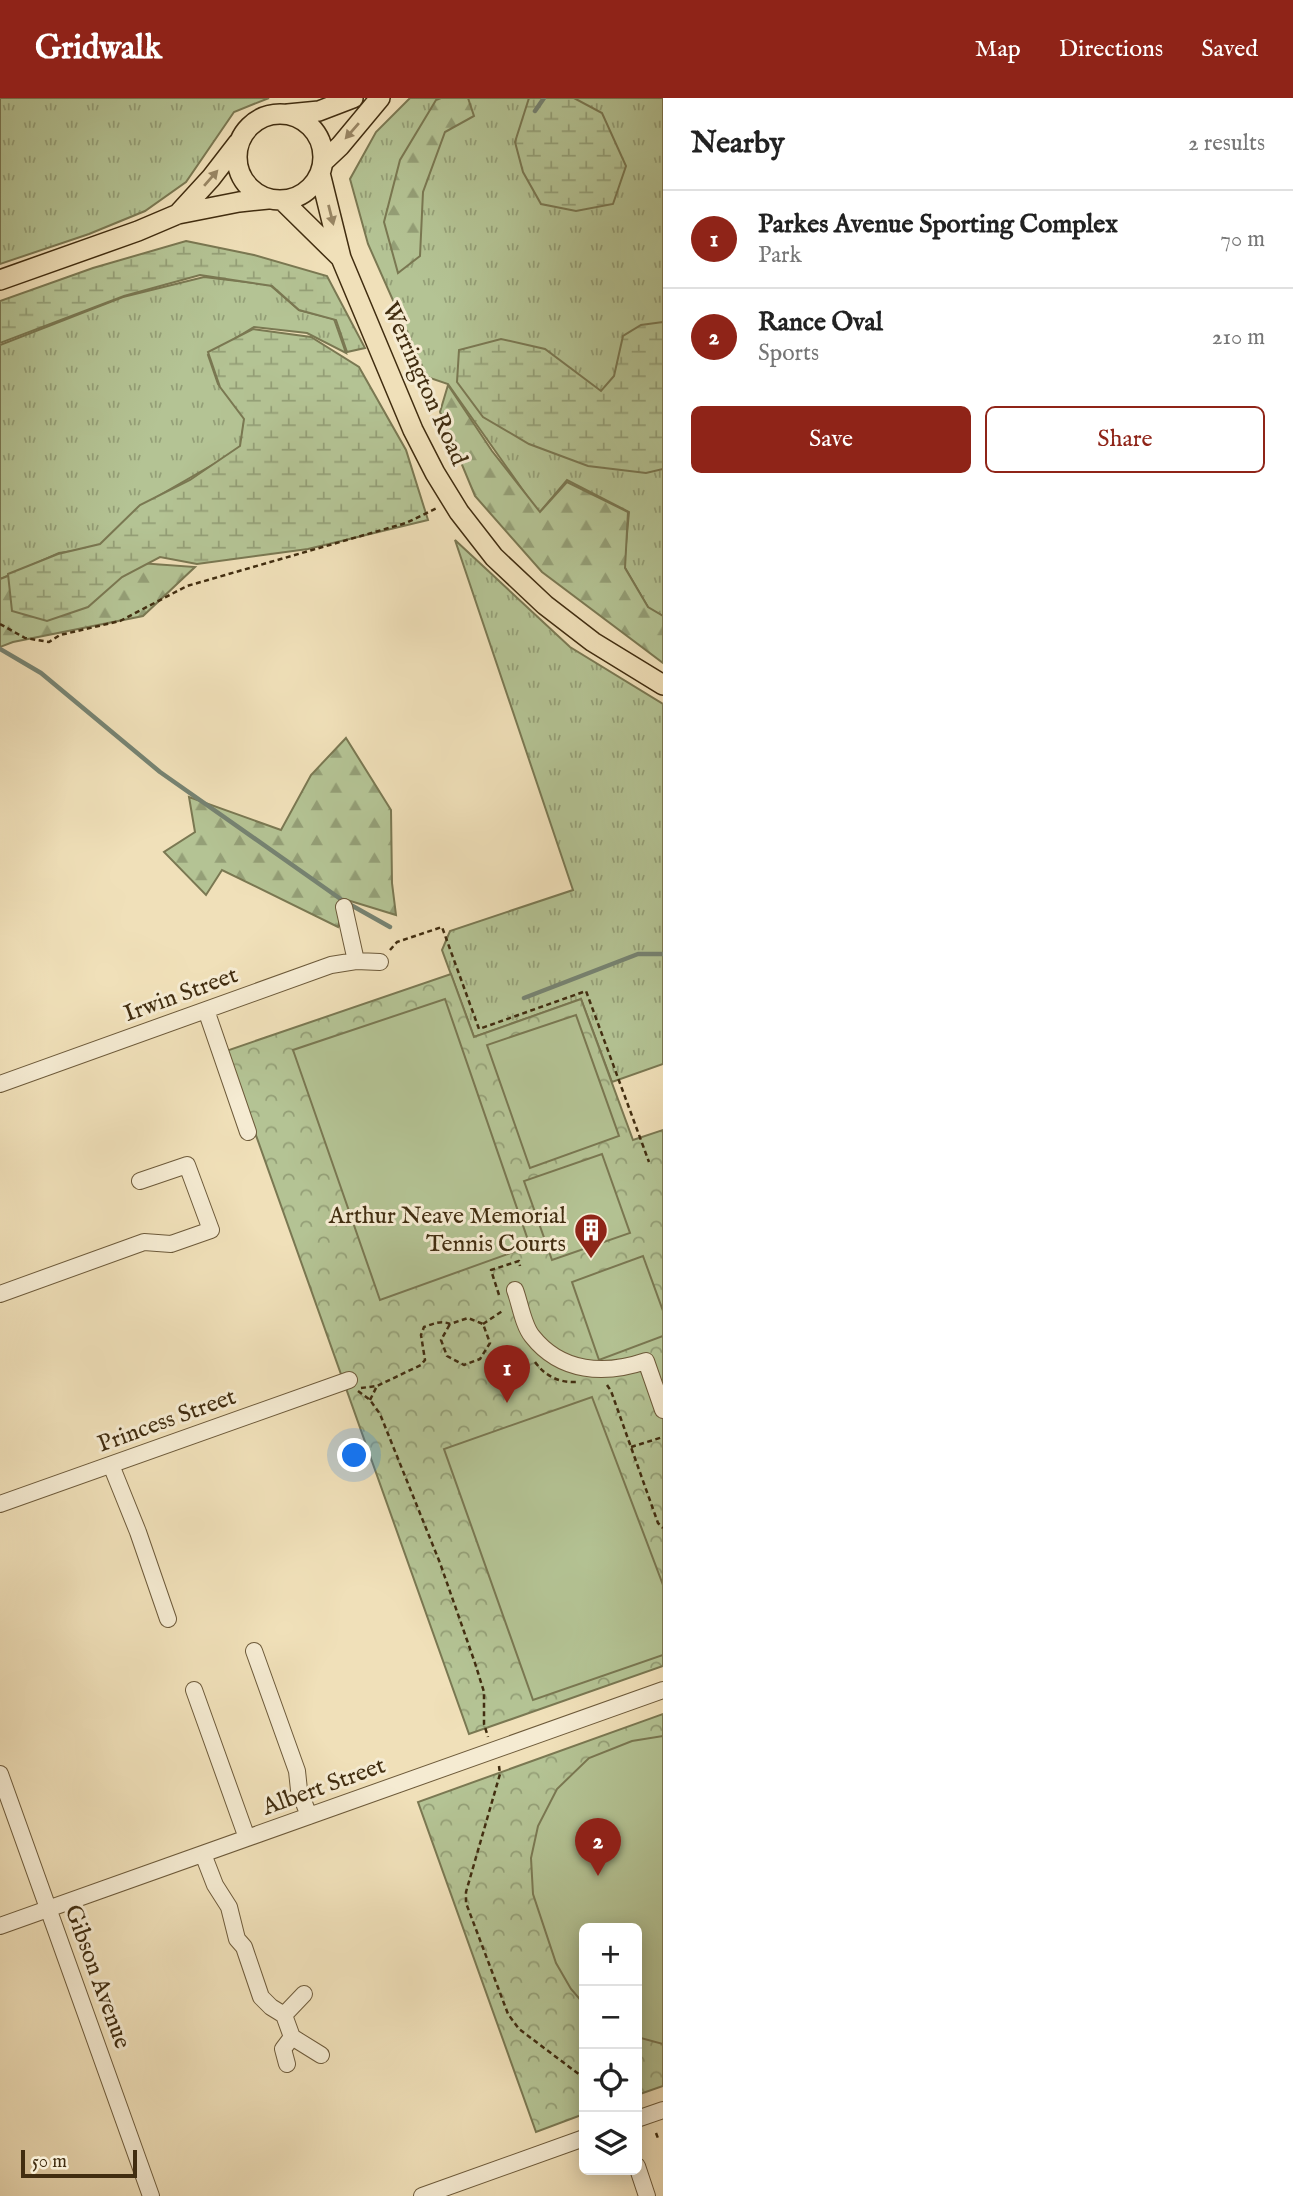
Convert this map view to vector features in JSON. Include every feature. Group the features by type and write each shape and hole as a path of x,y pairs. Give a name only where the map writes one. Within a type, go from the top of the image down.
{"main road":[{"path":"178,214 228,158 252,124 277,114 319,111 354,98"},
{"path":"0,280 178,214 275,200 305,192 322,167 380,98"},
{"path":"277,114 295,117 311,127 321,143 322,167"},
{"path":"241,138 236,157 240,175 251,190 275,200"},
{"name":"Werrington Road","path":"322,167 341,258 413,430 451,500 494,557 545,605 593,642 663,685"},
{"name":"Werrington Road","path":"275,200 341,258"}],"street":[{"path":"344,907 356,961"},
{"name":"Irwin Street","path":"0,1084 331,965 356,961 380,962"},
{"path":"206,1010 248,1132"},
{"path":"0,1294 144,1242 172,1244 211,1230 187,1165 140,1181"},
{"path":"515,1290 531,1335 560,1360 593,1370 625,1368 646,1361 663,1410"},
{"name":"Princess Street","path":"0,1504 349,1380"},
{"path":"111,1465 168,1619"},
{"path":"254,1651 298,1771 299,1790 309,1816"},
{"path":"194,1690 247,1838"},
{"name":"Albert Street","path":"0,1926 663,1690"},
{"name":"Gibson Avenue","path":"0,1774 151,2196"},
{"path":"203,1854 215,1885 229,1907 237,1939 244,1947 261,1997 284,2015 292,2038 321,2054"},
{"path":"284,2015 304,1994"},
{"path":"287,2064 283,2049 292,2038"},
{"path":"642,2117 663,2110"},
{"path":"422,2196 579,2140"},
{"path":"640,2175 648,2196"}],"path":[{"path":"0,624 25,638 49,642 60,635 120,621 187,586 406,523 451,500"},
{"path":"380,962 397,942 442,927 479,1029 586,991 649,1161"},
{"path":"511,1318 504,1310 491,1270 519,1261 520,1266"},
{"path":"483,1324 504,1310"},
{"path":"468,1318 483,1324 490,1343 480,1359 464,1365 447,1356 441,1340 450,1324 468,1318"},
{"path":"450,1324 444,1321 424,1327 421,1335 425,1360 421,1365 377,1385 356,1389 370,1400 380,1414 440,1563 484,1692 484,1724 500,1774 466,1892 466,1903 508,2014 519,2029 579,2074"},
{"path":"534,1362 541,1372 553,1378 569,1383 578,1382"},
{"path":"602,1382 611,1391 658,1523 663,1528"},
{"path":"370,1400 377,1385"},
{"path":"631,1447 663,1437"},
{"path":"656,2133 659,2141"}],"green space":[{"path":"0,98 269,98 234,112 186,182 145,211 89,234 0,264"},
{"path":"410,98 663,98 663,616 649,609 624,566 629,512 567,480 539,513 448,384 427,377 368,244 350,179 376,132"},
{"path":"468,98 474,116 445,132 423,192 420,256 398,273 384,222 400,160 436,100"},
{"path":"529,98 574,98 602,113 626,166 613,204 576,211 541,204 523,172 515,142"},
{"path":"186,241 254,255 327,276 365,348 347,352 336,320 299,310 272,286 200,275 124,296 0,343 0,301 93,268"},
{"path":"204,277 270,285 299,310 334,319 346,353 307,333 254,327 208,355 218,384 245,416 240,449 141,506 100,547 59,553 0,579 0,345 123,297"},
{"path":"663,322 663,469 646,473 588,466 529,444 483,417 457,382 459,350 501,339 545,349 601,391 614,376 623,336 641,325"},
{"path":"253,329 311,337 359,367 406,450 428,520 308,549 197,564 160,557 122,577 88,607 47,621 12,611 8,574 58,554 100,544 140,505 190,480 240,446 244,419 220,387 208,352"},
{"path":"448,385 492,451 540,512 567,482 628,512 625,568 648,607 663,616 663,663 542,572 475,496 440,412"},
{"path":"455,540 570,647 663,704 663,1064 612,1082 581,999 474,1037 442,950 450,931 573,890"},
{"path":"57,557 195,567 143,616 13,642 0,647 0,579"},
{"path":"346,738 391,810 392,883 396,915 344,899 338,927 222,870 206,895 164,852 195,832 189,797 281,830 311,775"},
{"path":"451,974 474,1037 581,999 633,1140 663,1130 663,1666 469,1734 226,1051"},
{"path":"445,999 530,1246 380,1300 293,1050"},
{"path":"576,1015 619,1136 530,1168 487,1045"},
{"path":"602,1154 630,1233 552,1260 524,1181"},
{"path":"643,1256 663,1311 663,1336 599,1360 572,1282"},
{"path":"592,1397 663,1585 663,1655 533,1700 444,1449"},
{"path":"663,1714 663,2086 642,2093 642,1923 579,1923 579,2116 536,2132 418,1802"},
{"path":"663,1736 663,2044 642,2038 642,1923 579,1923 579,1998 556,1963 533,1894 531,1858 538,1826 557,1789 589,1758 632,1741"}],"waterway":[{"path":"535,111 544,98"},
{"path":"0,649 41,673 160,772 342,900 390,927"},
{"path":"524,998 638,954 663,954"}],"place":[{"name":"Arthur Neave Memorial Tennis Courts","path":"591,1260"},
{"name":"Parkes Avenue Sporting Complex","path":"507,1403"},
{"name":"Rance Oval","path":"598,1876"}]}
